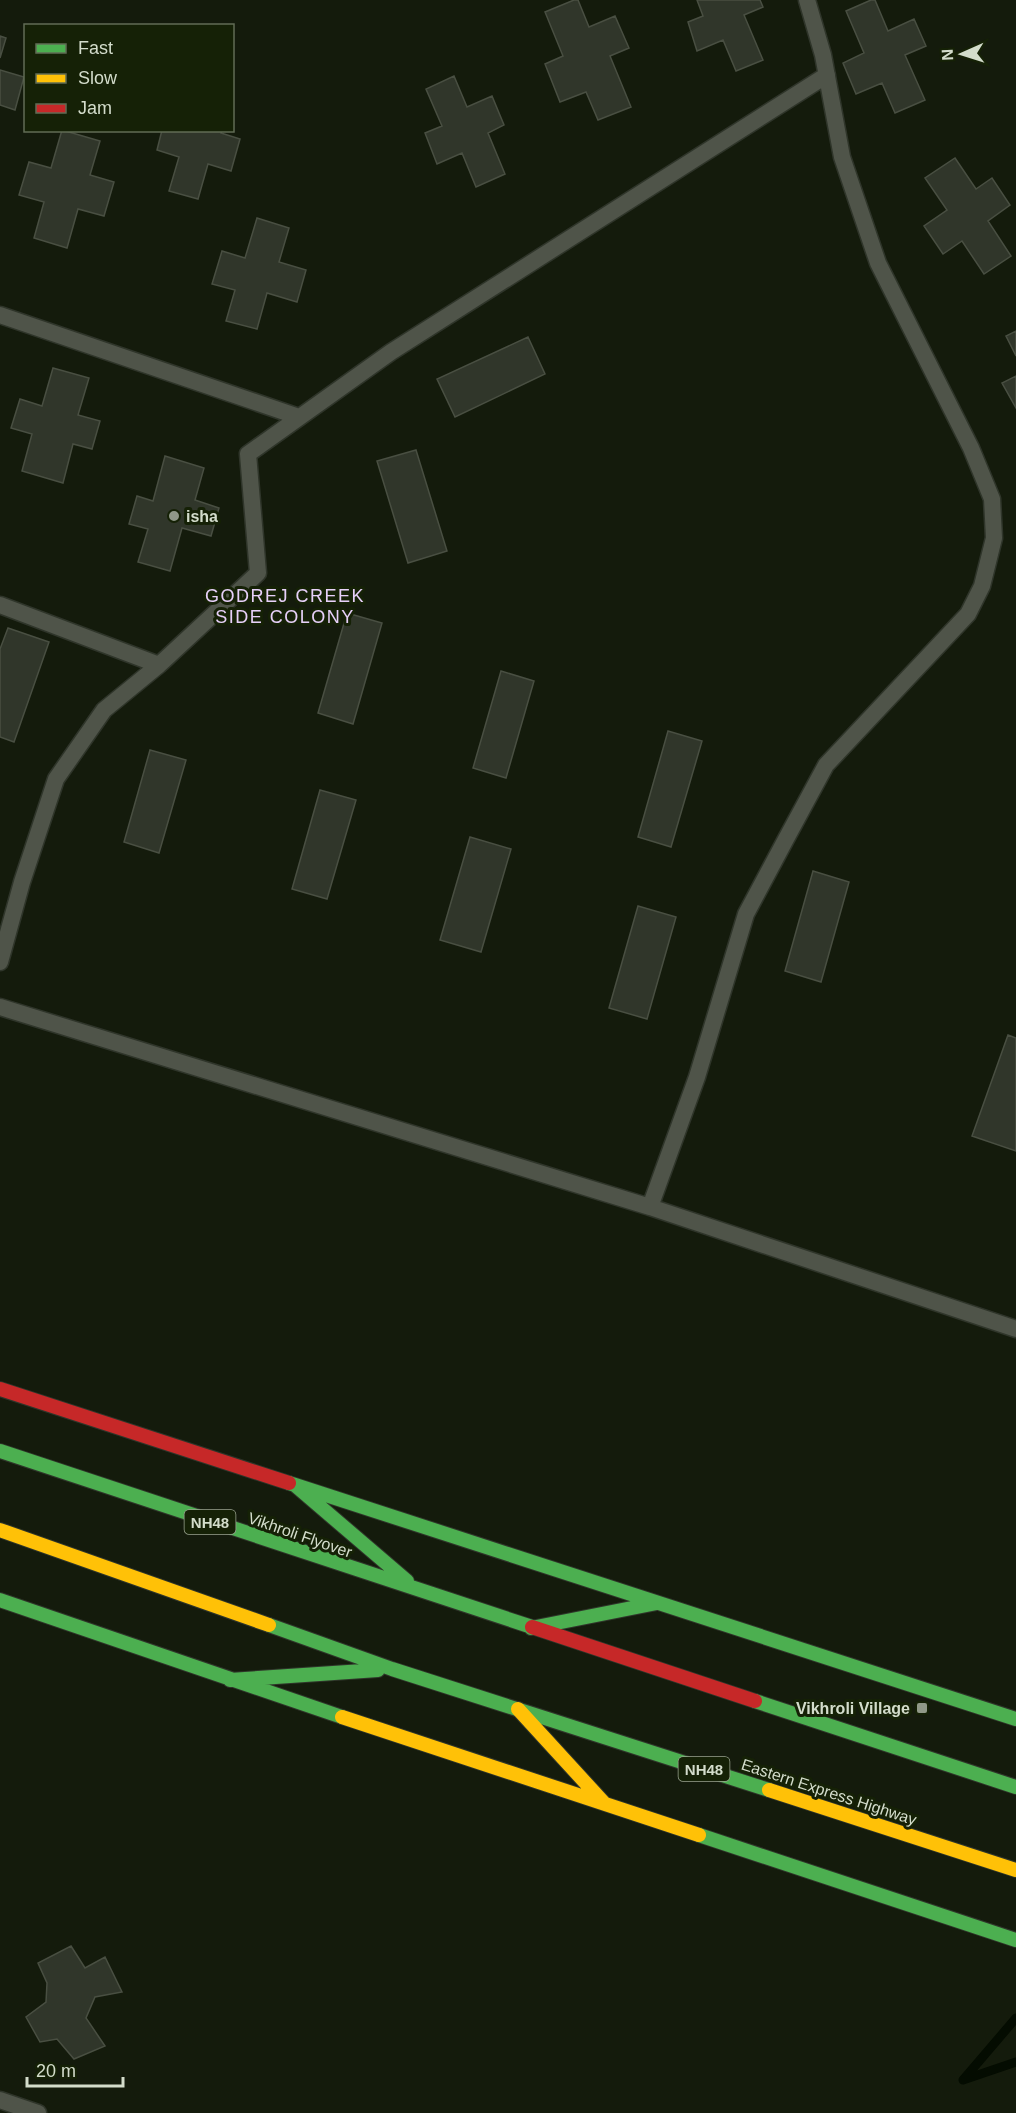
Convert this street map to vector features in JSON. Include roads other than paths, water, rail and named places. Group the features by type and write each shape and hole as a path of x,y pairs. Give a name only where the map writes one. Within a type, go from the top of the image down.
{"main road":[{"path":"0,1389 1016,1719"},
{"name":"Vikhroli Flyover","path":"0,1451 419,1592"},
{"path":"296,1486 419,1592"},
{"name":"NH48","path":"0,1530 392,1669"},
{"name":"NH48","path":"419,1592 1016,1787"},
{"path":"0,1600 230,1680 1016,1940"},
{"path":"529,1628 657,1603"},
{"path":"230,1680 392,1669"},
{"name":"Eastern Express Highway","path":"392,1669 1016,1870"},
{"path":"517,1708 604,1803"}],"lane":[{"path":"650,1207 697,1077 746,914 826,765 968,614 982,586 994,538 992,498 971,448 878,263 842,158 827,75 807,0"},
{"path":"0,962 22,882 56,780 104,710 159,665 258,573 248,454 391,352 827,75"},
{"path":"0,315 299,417"},
{"path":"0,604 159,665"},
{"path":"0,1007 650,1207 1016,1329"},
{"path":"0,2100 38,2113"}],"waterway":[{"path":"1016,2018 963,2080 1016,2062"}],"place":[{"name":"isha","path":"174,516"},
{"name":"Vikhroli Village","path":"922,1708"}],"district":[{"name":"GODREJ CREEK SIDE COLONY","path":"285,606"}]}
